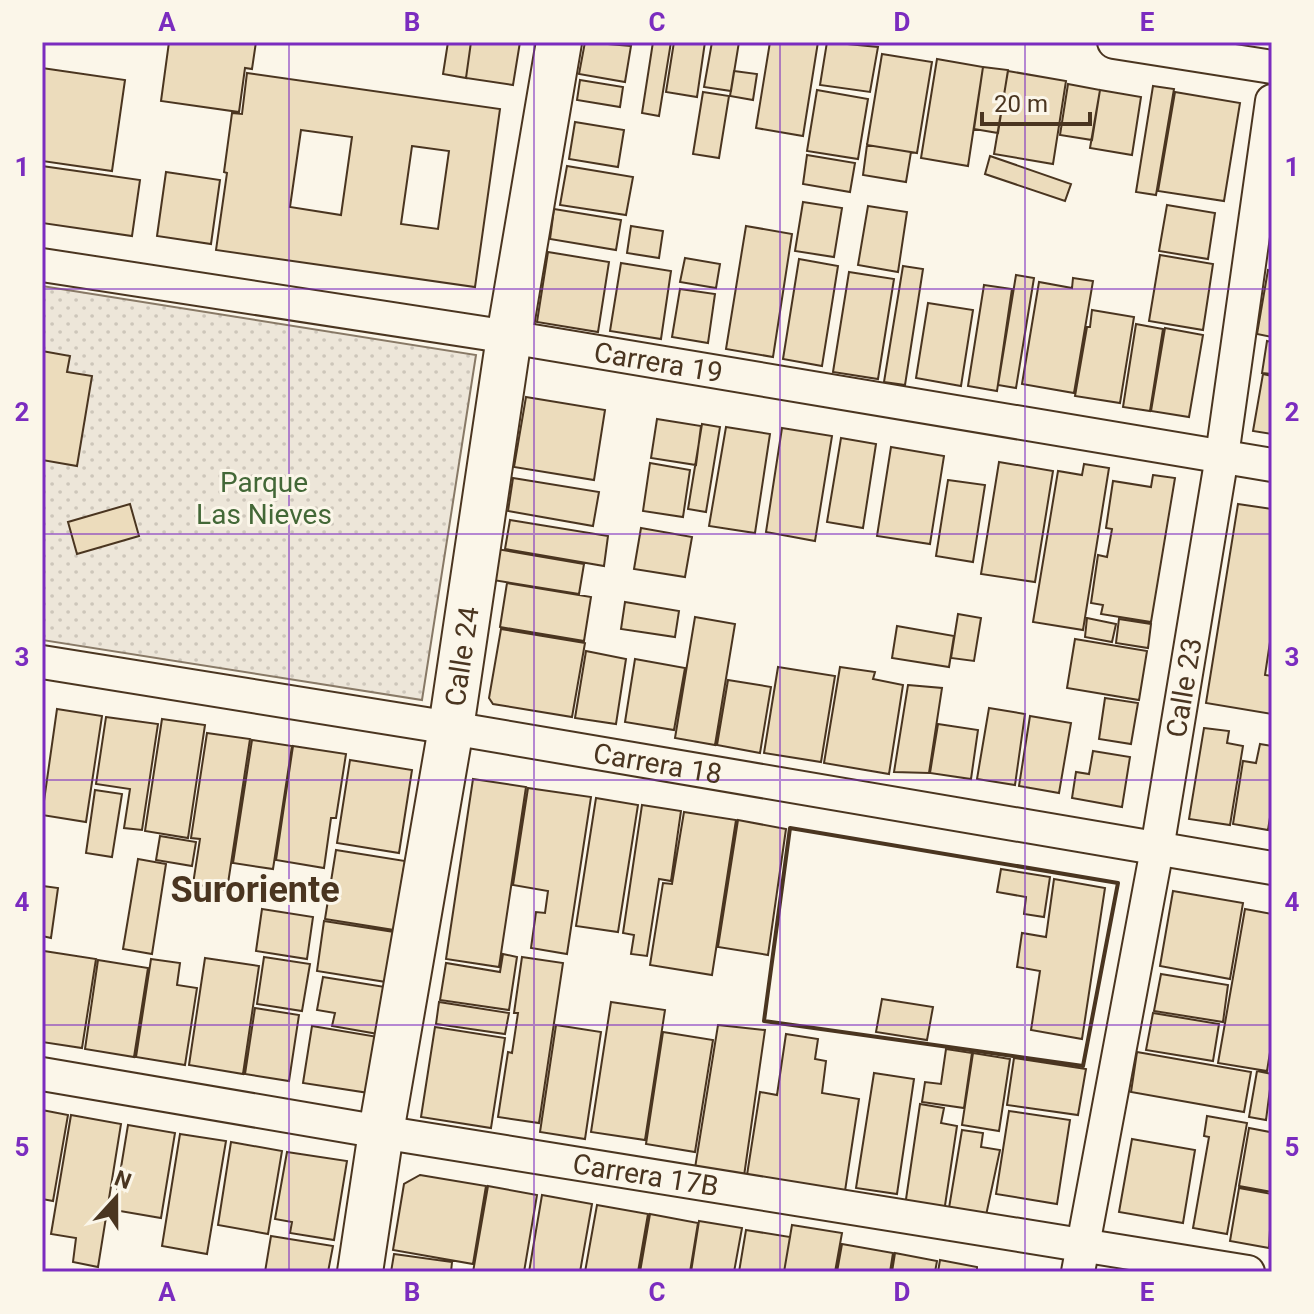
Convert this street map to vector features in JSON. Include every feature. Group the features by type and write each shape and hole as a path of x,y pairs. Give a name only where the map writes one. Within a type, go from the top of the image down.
{"street":[{"name":"Calle 24","path":"360,1272 451,728 509,337 559,42"},
{"path":"1114,42 1272,67"},
{"name":"Calle 23","path":"1081,1258 1157,849 1222,456 1272,101"},
{"name":"Carrera 19","path":"42,265 509,337 1272,465"},
{"name":"Carrera 18","path":"42,662 451,728 1272,868"},
{"name":"Carrera 17B","path":"42,1074 1081,1258 1248,1272"}],"green space":[{"name":"Parque Las Nieves","path":"42,286 476,355 422,700 42,640"}],"building":[{"path":"169,42 256,42 252,69 245,68 239,112 161,101"},
{"path":"448,42 471,42 466,78 443,74"},
{"path":"471,42 520,42 513,85 466,78"},
{"path":"585,42 631,46 625,82 579,74"},
{"path":"653,42 671,42 659,116 642,113"},
{"path":"674,42 705,42 697,97 666,92"},
{"path":"712,42 739,42 731,91 704,87"},
{"path":"770,42 818,42 803,136 756,128"},
{"path":"827,42 878,47 870,92 820,85"},
{"path":"882,54 932,62 917,153 867,145"},
{"path":"937,59 983,67 968,166 921,158"},
{"path":"983,67 1008,70 998,133 974,129"},
{"path":"42,68 125,80 112,171 42,161"},
{"path":"734,71 757,74 753,100 730,96"},
{"path":"1008,71 1066,81 1053,164 994,154"},
{"path":"247,73 500,109 475,287 216,250 232,113 242,114","holes":["301,130 352,137 341,215 290,207","412,146 449,151 438,229 401,224"]},
{"path":"580,80 623,87 620,107 577,100"},
{"path":"1068,84 1100,90 1092,140 1060,135"},
{"path":"1153,86 1174,89 1156,195 1136,192"},
{"path":"817,90 868,99 858,159 807,151"},
{"path":"1100,90 1141,97 1132,155 1090,148"},
{"path":"703,92 729,96 719,158 693,154"},
{"path":"1175,92 1240,103 1224,201 1158,191"},
{"path":"575,122 624,130 618,167 569,159"},
{"path":"867,145 911,152 906,182 863,175"},
{"path":"807,155 855,163 850,192 803,184"},
{"path":"990,156 1071,184 1065,201 985,174"},
{"path":"42,166 140,180 132,236 42,223"},
{"path":"567,166 633,177 626,215 560,205"},
{"path":"166,172 220,180 211,244 157,236"},
{"path":"803,202 842,208 834,257 795,251"},
{"path":"1167,205 1215,213 1208,259 1159,251"},
{"path":"868,206 907,212 898,272 858,265"},
{"path":"554,209 621,220 616,250 550,239"},
{"path":"631,226 663,231 659,258 627,253"},
{"path":"746,226 792,234 773,357 726,349"},
{"path":"548,252 609,262 598,332 537,322"},
{"path":"1160,255 1213,264 1203,330 1149,321"},
{"path":"685,258 720,264 716,288 680,282"},
{"path":"799,259 838,266 822,366 783,359"},
{"path":"621,263 671,271 661,339 610,331"},
{"path":"903,266 923,269 905,385 884,382"},
{"path":"1268,270 1272,271 1272,337 1257,334"},
{"path":"849,272 894,279 878,379 833,372"},
{"path":"1016,275 1034,278 1016,388 998,385"},
{"path":"1073,278 1093,281 1074,393 1022,384 1039,282 1072,288"},
{"path":"984,285 1012,289 997,391 968,386"},
{"path":"680,289 715,294 708,343 672,337"},
{"path":"928,303 973,310 961,386 916,378"},
{"path":"1092,310 1134,317 1120,403 1075,396"},
{"path":"1136,324 1163,329 1150,411 1123,407"},
{"path":"1165,328 1203,335 1189,417 1151,411"},
{"path":"1267,341 1272,342 1272,374 1262,373"},
{"path":"42,351 70,356 67,372 92,376 77,466 42,460"},
{"path":"1263,374 1272,376 1272,434 1253,431"},
{"path":"526,397 605,410 594,480 514,467"},
{"path":"657,419 701,426 696,465 651,458"},
{"path":"702,424 720,427 706,512 688,509"},
{"path":"726,427 770,434 755,533 709,526"},
{"path":"782,428 832,436 815,541 766,532"},
{"path":"841,438 876,444 863,528 827,522"},
{"path":"891,447 944,456 930,544 877,536"},
{"path":"999,462 1053,471 1035,582 981,574"},
{"path":"650,463 690,470 683,517 643,511"},
{"path":"1084,464 1109,468 1083,630 1033,622 1058,471 1082,475"},
{"path":"1153,475 1175,478 1151,622 1101,614 1103,605 1091,603 1098,555 1107,557 1112,529 1106,528 1113,481 1151,487"},
{"path":"513,478 599,492 593,526 508,511"},
{"path":"948,480 985,485 973,562 936,556"},
{"path":"130,504 139,536 77,554 68,522"},
{"path":"1238,504 1272,509 1272,629 1265,675 1272,676 1272,714 1206,703"},
{"path":"510,520 608,536 604,566 505,549"},
{"path":"641,528 692,537 685,577 634,569"},
{"path":"497,549 584,564 579,594 493,580"},
{"path":"507,583 591,597 584,641 500,627"},
{"path":"625,602 679,611 675,637 621,629"},
{"path":"958,614 981,618 974,661 951,658"},
{"path":"695,617 735,624 715,745 675,738"},
{"path":"1087,618 1116,624 1112,642 1085,637"},
{"path":"1119,619 1151,624 1148,648 1116,643"},
{"path":"897,626 954,636 949,667 892,658"},
{"path":"501,629 585,643 572,717 493,704 489,698"},
{"path":"1075,639 1147,651 1139,700 1067,688"},
{"path":"586,651 626,659 616,724 575,718"},
{"path":"635,659 685,668 674,730 625,722"},
{"path":"778,667 835,676 821,762 764,753"},
{"path":"840,667 875,672 873,679 903,685 889,774 824,763"},
{"path":"728,680 771,687 760,753 717,745"},
{"path":"908,685 942,688 929,773 894,772"},
{"path":"1105,698 1138,703 1131,744 1099,739"},
{"path":"989,708 1025,714 1015,785 977,779"},
{"path":"57,709 102,716 86,822 42,815"},
{"path":"1030,716 1071,723 1059,793 1019,786"},
{"path":"106,717 158,724 142,830 124,828 130,789 96,784"},
{"path":"162,719 205,725 188,838 145,831"},
{"path":"938,724 978,730 971,779 930,773"},
{"path":"1204,728 1229,731 1227,743 1243,746 1230,825 1189,819"},
{"path":"207,733 250,739 227,890 193,884 200,839 191,838"},
{"path":"252,740 292,746 273,869 233,863"},
{"path":"1260,744 1272,746 1272,805 1268,830 1233,824 1243,761 1256,763"},
{"path":"293,746 346,754 336,818 331,818 324,868 276,860"},
{"path":"1093,751 1130,757 1122,807 1072,798 1076,772 1089,774"},
{"path":"350,760 412,770 399,853 337,843"},
{"path":"473,779 526,787 499,967 446,959"},
{"path":"528,788 591,797 567,954 531,948 536,912 545,913 548,891 513,885"},
{"path":"95,790 122,794 112,857 86,853"},
{"path":"596,798 638,805 618,932 576,926"},
{"path":"642,805 681,811 671,881 659,879 647,956 631,954 634,935 623,933"},
{"path":"684,812 736,820 712,975 650,965 663,883 672,884"},
{"path":"738,820 786,829 768,955 718,947"},
{"path":"160,836 196,842 192,866 156,860"},
{"path":"336,850 405,861 394,930 325,919"},
{"path":"138,859 166,864 152,954 123,949"},
{"path":"1001,869 1050,877 1044,917 1024,914 1026,897 997,892"},
{"path":"1054,879 1105,888 1082,1039 1031,1030 1040,971 1017,967 1022,933 1046,937"},
{"path":"43,886 58,888 51,938 42,936"},
{"path":"1173,891 1243,903 1230,979 1160,966"},
{"path":"262,909 313,917 307,959 256,951"},
{"path":"1245,909 1272,914 1272,1040 1267,1071 1218,1063"},
{"path":"324,921 394,932 386,982 317,971"},
{"path":"44,951 96,959 82,1048 42,1042"},
{"path":"503,954 517,957 509,1010 440,1000 446,963 500,972"},
{"path":"264,957 310,964 302,1011 257,1004"},
{"path":"522,957 563,963 539,1123 498,1117 508,1052 512,1053 518,1013 514,1013"},
{"path":"205,958 259,966 243,1074 189,1065"},
{"path":"151,959 180,963 177,985 197,988 185,1065 136,1057"},
{"path":"98,960 148,968 134,1057 85,1049"},
{"path":"1161,974 1228,985 1223,1022 1154,1011"},
{"path":"323,977 385,987 378,1034 332,1026 335,1013 317,1010"},
{"path":"882,999 933,1007 927,1040 876,1032"},
{"path":"439,1002 509,1013 505,1034 436,1024"},
{"path":"611,1002 665,1010 645,1140 591,1132"},
{"path":"255,1008 299,1015 289,1081 245,1074"},
{"path":"1153,1013 1219,1024 1213,1061 1146,1050"},
{"path":"556,1025 601,1032 585,1139 540,1132"},
{"path":"718,1025 765,1030 744,1176 695,1168"},
{"path":"312,1026 378,1037 369,1093 303,1083"},
{"path":"435,1027 505,1038 491,1128 421,1117"},
{"path":"663,1032 713,1040 695,1152 646,1144"},
{"path":"786,1034 818,1039 815,1059 826,1061 822,1093 859,1099 845,1191 747,1175 760,1092 777,1095"},
{"path":"946,1049 972,1053 964,1108 922,1102 925,1082 941,1084"},
{"path":"1137,1052 1251,1072 1244,1112 1131,1092"},
{"path":"973,1053 1010,1059 999,1131 962,1125"},
{"path":"1014,1058 1086,1069 1078,1115 1007,1105"},
{"path":"1257,1071 1272,1074 1266,1120 1249,1117"},
{"path":"874,1073 914,1079 897,1194 856,1188"},
{"path":"920,1104 944,1108 941,1123 957,1126 944,1212 905,1206"},
{"path":"42,1110 68,1115 53,1201 42,1199"},
{"path":"1009,1111 1070,1120 1057,1204 996,1194"},
{"path":"71,1115 121,1124 98,1267 73,1262 76,1238 51,1234"},
{"path":"1207,1116 1247,1123 1227,1234 1193,1228 1209,1137 1204,1136"},
{"path":"128,1125 175,1133 161,1218 114,1210"},
{"path":"1272,1125 1272,1192 1239,1186 1249,1128 1270,1132"},
{"path":"962,1130 983,1133 981,1147 1000,1150 985,1220 948,1214"},
{"path":"180,1134 226,1141 207,1254 162,1246"},
{"path":"1132,1139 1195,1150 1183,1223 1119,1212"},
{"path":"231,1142 282,1151 268,1234 218,1225"},
{"path":"287,1152 347,1161 334,1240 290,1233 292,1222 275,1219"},
{"path":"420,1175 486,1186 473,1264 393,1250 404,1184"},
{"path":"488,1186 537,1195 524,1272 473,1272"},
{"path":"1239,1188 1272,1194 1269,1248 1230,1241"},
{"path":"542,1195 592,1204 580,1272 529,1272"},
{"path":"597,1205 648,1214 638,1272 585,1272"},
{"path":"650,1214 698,1223 690,1272 640,1272"},
{"path":"699,1221 742,1228 734,1272 691,1272"},
{"path":"792,1225 842,1233 835,1272 784,1272"},
{"path":"746,1230 790,1237 784,1272 739,1272"},
{"path":"271,1236 333,1246 328,1272 265,1272"},
{"path":"842,1244 893,1253 890,1272 837,1272"},
{"path":"895,1253 937,1261 935,1272 892,1272"},
{"path":"394,1254 452,1262 451,1272 391,1272"},
{"path":"940,1260 977,1267 977,1272 938,1272"}],"wall":[{"path":"790,828 1118,883 1083,1066 764,1021 790,828"}],"district":[{"name":"Suroriente","path":"255,890"}]}
